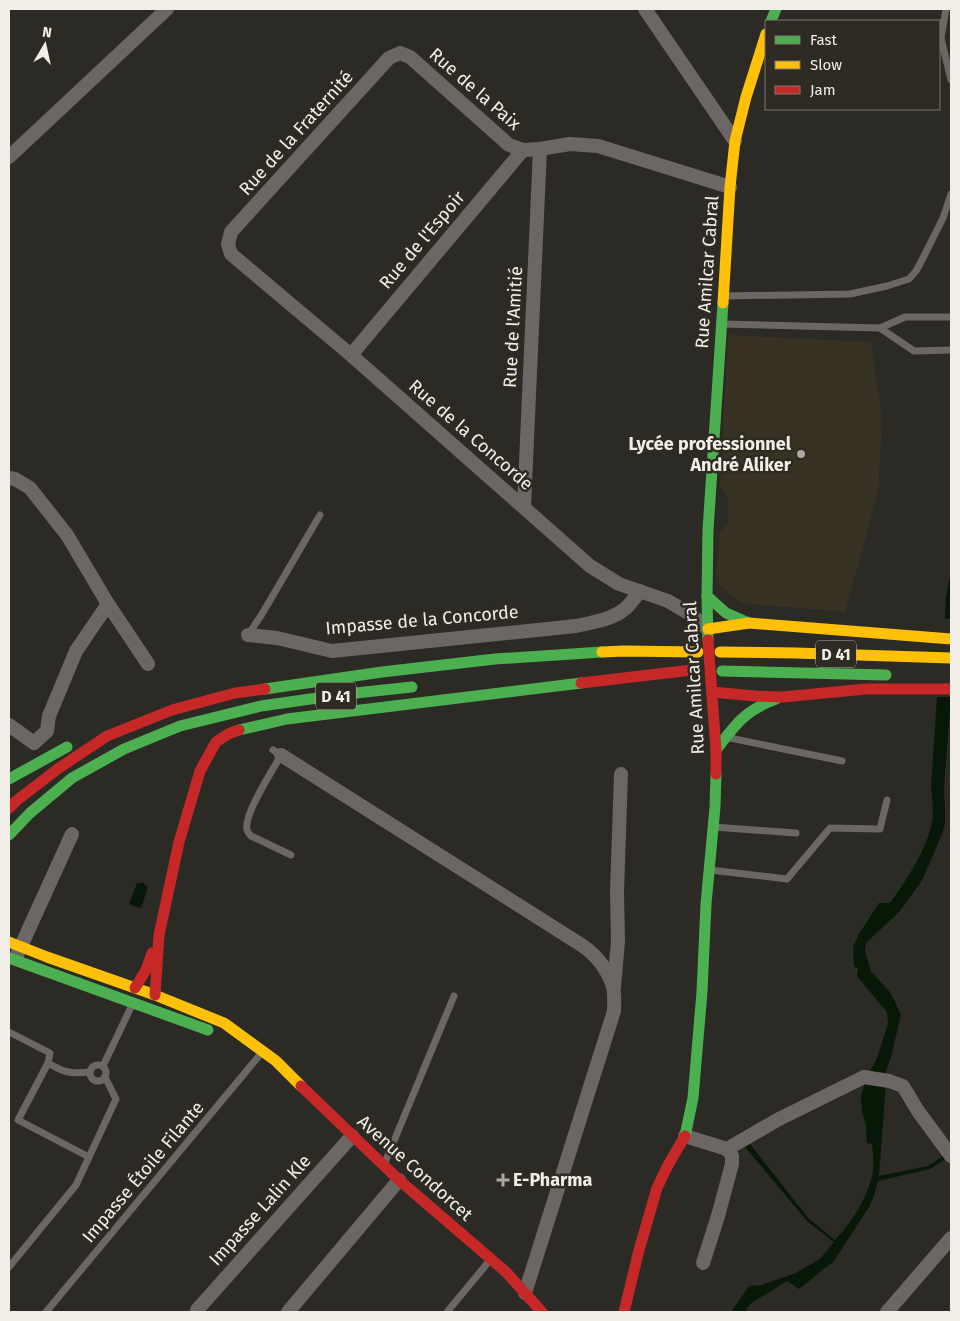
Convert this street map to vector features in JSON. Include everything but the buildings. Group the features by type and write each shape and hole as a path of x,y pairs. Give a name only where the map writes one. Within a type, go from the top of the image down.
{"main road":[{"name":"Rue Amilcar Cabral","path":"624,1312 657,1188 686,1136 694,1089 702,992 706,904 715,806 716,750 707,596 708,530 730,187 735,141 746,97 765,37"},
{"path":"707,596 732,617 749,623"},
{"path":"708,635 729,625 749,623 951,639"},
{"name":"D 41","path":"9,808 16,800 59,768 107,736 172,710 235,693 382,672 495,659 624,651 698,652"},
{"name":"D 41","path":"720,652 951,658"},
{"path":"134,995 159,935 179,842 200,771 216,742 228,734 243,728 288,719 696,670 573,673"},
{"name":"D 41","path":"722,671 898,675"},
{"name":"D 41","path":"9,835 30,813 72,778 124,749 180,726 261,706 346,694 425,686"},
{"path":"712,687 755,696 783,697 866,689 951,689"},
{"path":"164,700 188,696 235,693"},
{"path":"716,750 740,718 750,710 764,702 783,697"},
{"path":"95,731 110,723"},
{"path":"9,779 80,739"},
{"path":"155,995 159,935"},
{"name":"Avenue Condorcet","path":"15,945 263,1051"},
{"name":"Avenue Condorcet","path":"12,959 53,975 134,995"},
{"name":"Avenue Condorcet","path":"155,995 224,1023 263,1051 399,1180 506,1272 541,1312"}],"street":[{"path":"9,157 167,9"},
{"path":"645,9 735,141"},
{"name":"Rue de la Paix","path":"400,53 410,57 509,145 523,150 540,150 570,144 598,146 730,187"},
{"name":"Rue de la Fraternité","path":"228,244 231,232 390,58 400,53"},
{"name":"Rue de l'Espoir","path":"350,355 523,150"},
{"name":"Rue de l'Amitié","path":"524,507 540,150"},
{"name":"Rue de la Concorde","path":"228,244 231,254 350,355 590,566 620,584 668,601 690,614 708,635"},
{"path":"9,478 15,479 30,488 67,535 108,604 148,664"},
{"name":"Impasse de la Concorde","path":"248,634 277,638 332,651 576,626 602,621 617,613 627,607 640,591"},
{"path":"9,725 34,742 47,731 49,716 76,651 108,604"},
{"path":"277,753 592,953 602,966 614,988"},
{"path":"526,1293 614,1011 618,941 617,892 621,774"},
{"path":"12,959 15,945 72,834"},
{"path":"134,995 155,995"},
{"path":"727,1150 779,1119 864,1077 889,1081 903,1086 948,1153"},
{"name":"Impasse Lalin Kle","path":"197,1310 352,1136"},
{"path":"686,1136 727,1150 732,1156 732,1164 704,1262"},
{"path":"288,1312 399,1180"},
{"path":"887,1312 951,1238"}],"lane":[{"path":"946,9 941,38 951,80"},
{"path":"724,296 850,294 909,279 924,258 943,218 951,194"},
{"path":"722,324 880,328 905,317 951,317"},
{"path":"880,328 914,351 951,350"},
{"name":"Impasse de la Concorde","path":"248,634 262,614 320,515"},
{"path":"726,737 842,761"},
{"path":"277,753 251,809 247,821 247,830 251,836 291,855"},
{"path":"709,870 787,879 830,828 880,829 887,800"},
{"path":"713,827 796,833"},
{"path":"103,1066 134,995"},
{"path":"384,1166 454,996"},
{"path":"9,1032 50,1053 48,1063 18,1120 89,1157"},
{"name":"Impasse Étoile Filante","path":"46,1312 263,1051"},
{"path":"9,1267 76,1185 116,1100 105,1077 106,1070 103,1066 98,1064 90,1072 73,1074 60,1070 48,1063"},
{"path":"90,1072 91,1077 95,1080 101,1080 105,1077"},
{"path":"447,1312 491,1259"}],"shaded area":[{"name":"Lycée professionnel André Aliker","path":"728,335 871,342 882,421 878,493 845,612 740,603 716,582 720,531 728,524 728,497 720,487"},
{"path":"951,570 951,618 945,619 946,598"},
{"path":"937,697 951,697 944,788 945,823 943,831 921,882 900,911 866,943 865,951 871,971 889,991 901,1015 885,1074 886,1083 879,1176 928,1166 943,1156 951,1155 930,1169 878,1181 869,1207 834,1261 799,1289 787,1281 750,1304 745,1312 731,1312 749,1286 761,1285 794,1274 820,1259 834,1242 807,1221 745,1147 750,1144 809,1219 835,1240 858,1209 871,1181 873,1172 872,1144 867,1143 861,1097 865,1081 877,1058 888,1024 887,1012 857,976 858,968 854,967 853,947 879,903 890,903 903,885 926,843 933,813 931,787"},
{"path":"142,882 148,887 141,908 129,904 137,883"}],"traffic: fast":[{"path":"771,20 776,9"},
{"path":"708,640 708,530 723,303"},
{"path":"707,596 726,613 749,623"},
{"path":"265,689 382,672 495,659 602,652"},
{"path":"722,671 886,675"},
{"path":"239,730 287,719 581,683"},
{"path":"9,835 30,813 72,778 124,749 180,726 261,706 412,687"},
{"path":"716,750 748,713 776,699"},
{"path":"9,779 67,747"},
{"path":"685,1136 693,1098 716,774"},
{"path":"9,958 208,1030"}],"traffic: slow":[{"path":"723,303 730,187 735,141 746,97 765,37"},
{"path":"708,629 749,623 951,639"},
{"path":"602,652 698,652"},
{"path":"720,652 951,658"},
{"path":"9,942 155,995 224,1023 276,1061 301,1086"}],"traffic: jam":[{"path":"708,640 711,682"},
{"path":"581,683 692,670"},
{"path":"711,682 716,774"},
{"path":"9,808 59,768 107,736 172,710 235,693 265,689"},
{"path":"712,692 783,697 866,689 951,689"},
{"path":"155,995 159,935 179,842 200,771 216,742 228,734 239,730"},
{"path":"135,988 146,970 152,953"},
{"path":"301,1086 399,1180 506,1272 542,1312"},
{"path":"624,1312 657,1188 685,1136"}],"place":[{"name":"Lycée professionnel André Aliker","path":"801,454"},
{"name":"E-Pharma","path":"503,1180"}]}
